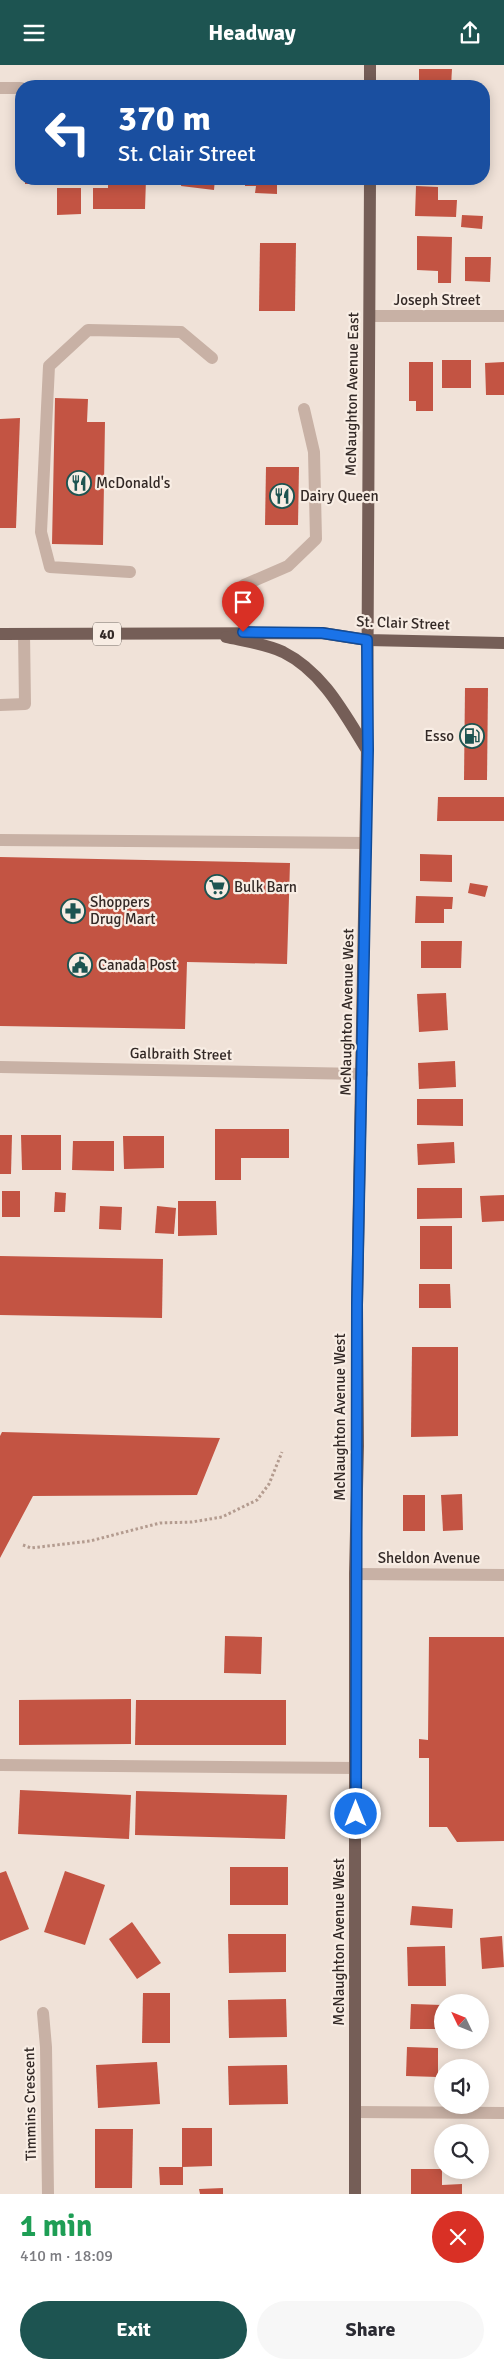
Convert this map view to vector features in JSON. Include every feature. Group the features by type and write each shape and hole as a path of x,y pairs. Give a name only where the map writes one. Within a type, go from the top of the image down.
{"main road":[{"path":"370,65 370,80"},
{"name":"McNaughton Avenue East","path":"367,640 370,185"},
{"path":"213,633 282,651 310,669 335,699 368,750"},
{"name":"St. Clair Street","path":"0,634 322,633 367,640 504,643"},
{"name":"McNaughton Avenue West","path":"355,2194 357,1305 368,750 367,640"}],"street":[{"path":"0,88 15,89"},
{"name":"Joseph Street","path":"370,316 504,316"},
{"path":"130,573 50,567 42,533 49,366 88,330 182,332 212,358"},
{"path":"244,585 288,566 316,539 314,452 304,409"},
{"path":"0,705 25,704 24,634"},
{"path":"0,840 366,843"},
{"name":"Galbraith Street","path":"0,1067 362,1074"},
{"name":"Sheldon Avenue","path":"355,1574 504,1575"},
{"path":"0,1765 356,1768"},
{"name":"Timmins Crescent","path":"43,2013 46,2047 48,2194"},
{"path":"356,2111 504,2113"}],"path":[{"path":"23,1545 30,1549 90,1541 160,1523 192,1522 222,1517 257,1500 269,1485 282,1452"}],"building":[{"path":"419,69 452,69 451,80 419,80"},
{"path":"108,185 146,185 145,209 93,209 93,188 108,188"},
{"path":"181,185 214,185 214,190"},
{"path":"277,185 277,194 255,193 256,186 245,186"},
{"path":"416,186 438,187 438,200 457,200 456,217 415,216"},
{"path":"57,188 81,188 81,214 57,215"},
{"path":"462,215 483,216 482,229 461,227"},
{"path":"417,236 452,237 451,283 438,283 438,271 417,270"},
{"path":"260,243 296,243 295,311 259,311"},
{"path":"465,257 491,257 490,282 465,281"},
{"path":"442,360 471,360 471,388 442,388"},
{"path":"409,362 433,362 433,411 416,411 416,401 409,401"},
{"path":"504,362 504,395 486,395 485,363"},
{"name":"McDonald's","path":"55,398 88,399 87,422 105,422 103,545 52,544"},
{"path":"20,418 16,528 0,528 0,419"},
{"name":"Dairy Queen","path":"266,467 299,467 298,525 265,525"},
{"path":"465,688 488,688 487,780 464,780"},
{"path":"438,797 504,797 504,821 437,821"},
{"path":"420,854 452,855 452,882 420,881"},
{"path":"0,857 290,863 287,964 187,962 185,1029 0,1026"},
{"path":"470,883 488,886 485,897 468,893"},
{"path":"416,896 453,897 452,909 444,909 444,923 415,923"},
{"path":"421,941 462,941 461,968 421,968"},
{"path":"446,993 448,1030 419,1032 417,994"},
{"path":"455,1061 456,1087 419,1089 418,1063"},
{"path":"417,1099 463,1099 463,1126 417,1125"},
{"path":"215,1129 289,1129 289,1158 241,1158 241,1180 215,1180"},
{"path":"0,1135 12,1135 11,1174 0,1174"},
{"path":"21,1135 61,1135 61,1170 22,1170"},
{"path":"123,1136 164,1136 164,1168 124,1169"},
{"path":"73,1141 114,1141 114,1171 72,1170"},
{"path":"454,1142 455,1163 418,1165 417,1144"},
{"path":"417,1188 462,1188 462,1218 417,1219"},
{"path":"2,1191 20,1191 20,1217 2,1217"},
{"path":"55,1192 66,1193 65,1212 54,1212"},
{"path":"504,1195 504,1221 482,1222 480,1196"},
{"path":"178,1201 216,1201 217,1235 178,1236"},
{"path":"100,1206 122,1207 121,1230 99,1229"},
{"path":"157,1206 176,1208 174,1234 155,1233"},
{"path":"420,1226 452,1226 452,1269 420,1269"},
{"path":"0,1256 163,1259 162,1318 0,1315"},
{"path":"419,1284 450,1284 451,1308 419,1308"},
{"path":"412,1347 458,1347 458,1436 411,1437"},
{"path":"2,1432 220,1438 197,1495 33,1496 0,1558 0,1436"},
{"path":"462,1494 463,1530 443,1531 441,1495"},
{"path":"403,1495 425,1495 425,1531 403,1531"},
{"path":"225,1636 262,1637 261,1674 224,1673"},
{"path":"429,1637 504,1637 504,1841 457,1842 447,1827 429,1827 429,1758 419,1758 419,1739 428,1740"},
{"path":"131,1699 131,1744 19,1745 19,1700"},
{"path":"136,1700 286,1700 286,1745 135,1745"},
{"path":"20,1790 131,1795 129,1839 18,1834"},
{"path":"136,1791 287,1795 285,1839 135,1835"},
{"path":"230,1867 288,1867 288,1905 230,1905"},
{"path":"6,1871 29,1929 0,1941 0,1873"},
{"path":"65,1871 105,1885 85,1945 44,1932"},
{"path":"412,1906 453,1909 452,1928 410,1925"},
{"path":"132,1922 161,1963 137,1979 109,1939"},
{"path":"228,1934 286,1934 286,1972 229,1973"},
{"path":"502,1936 504,1967 482,1969 480,1938"},
{"path":"445,1946 446,1986 408,1986 407,1947"},
{"path":"143,1993 170,1993 170,2043 142,2043"},
{"path":"286,1999 287,2037 229,2038 228,2000"},
{"path":"411,2004 434,2005 434,2029 410,2029"},
{"path":"407,2047 438,2049 438,2059 434,2059 434,2077 406,2076"},
{"path":"157,2062 160,2104 98,2108 96,2065"},
{"path":"287,2065 288,2104 229,2105 228,2066"},
{"path":"182,2128 212,2128 212,2166 182,2167"},
{"path":"95,2129 133,2129 132,2188 95,2188"},
{"path":"159,2167 183,2167 183,2185 160,2185"},
{"path":"411,2169 434,2169 434,2179 442,2179 442,2185 462,2184 462,2194 411,2194"},
{"path":"223,2188 223,2194 200,2194 199,2189"}],"place":[{"name":"McDonald's","path":"79,483"},
{"name":"Dairy Queen","path":"282,496"},
{"name":"Esso","path":"472,736"},
{"name":"Bulk Barn","path":"217,887"},
{"name":"Shoppers Drug Mart","path":"73,911"},
{"name":"Canada Post","path":"80,965"}],"route":[{"path":"243,632 322,633 367,640 368,750 357,1305 356,1814"}]}
